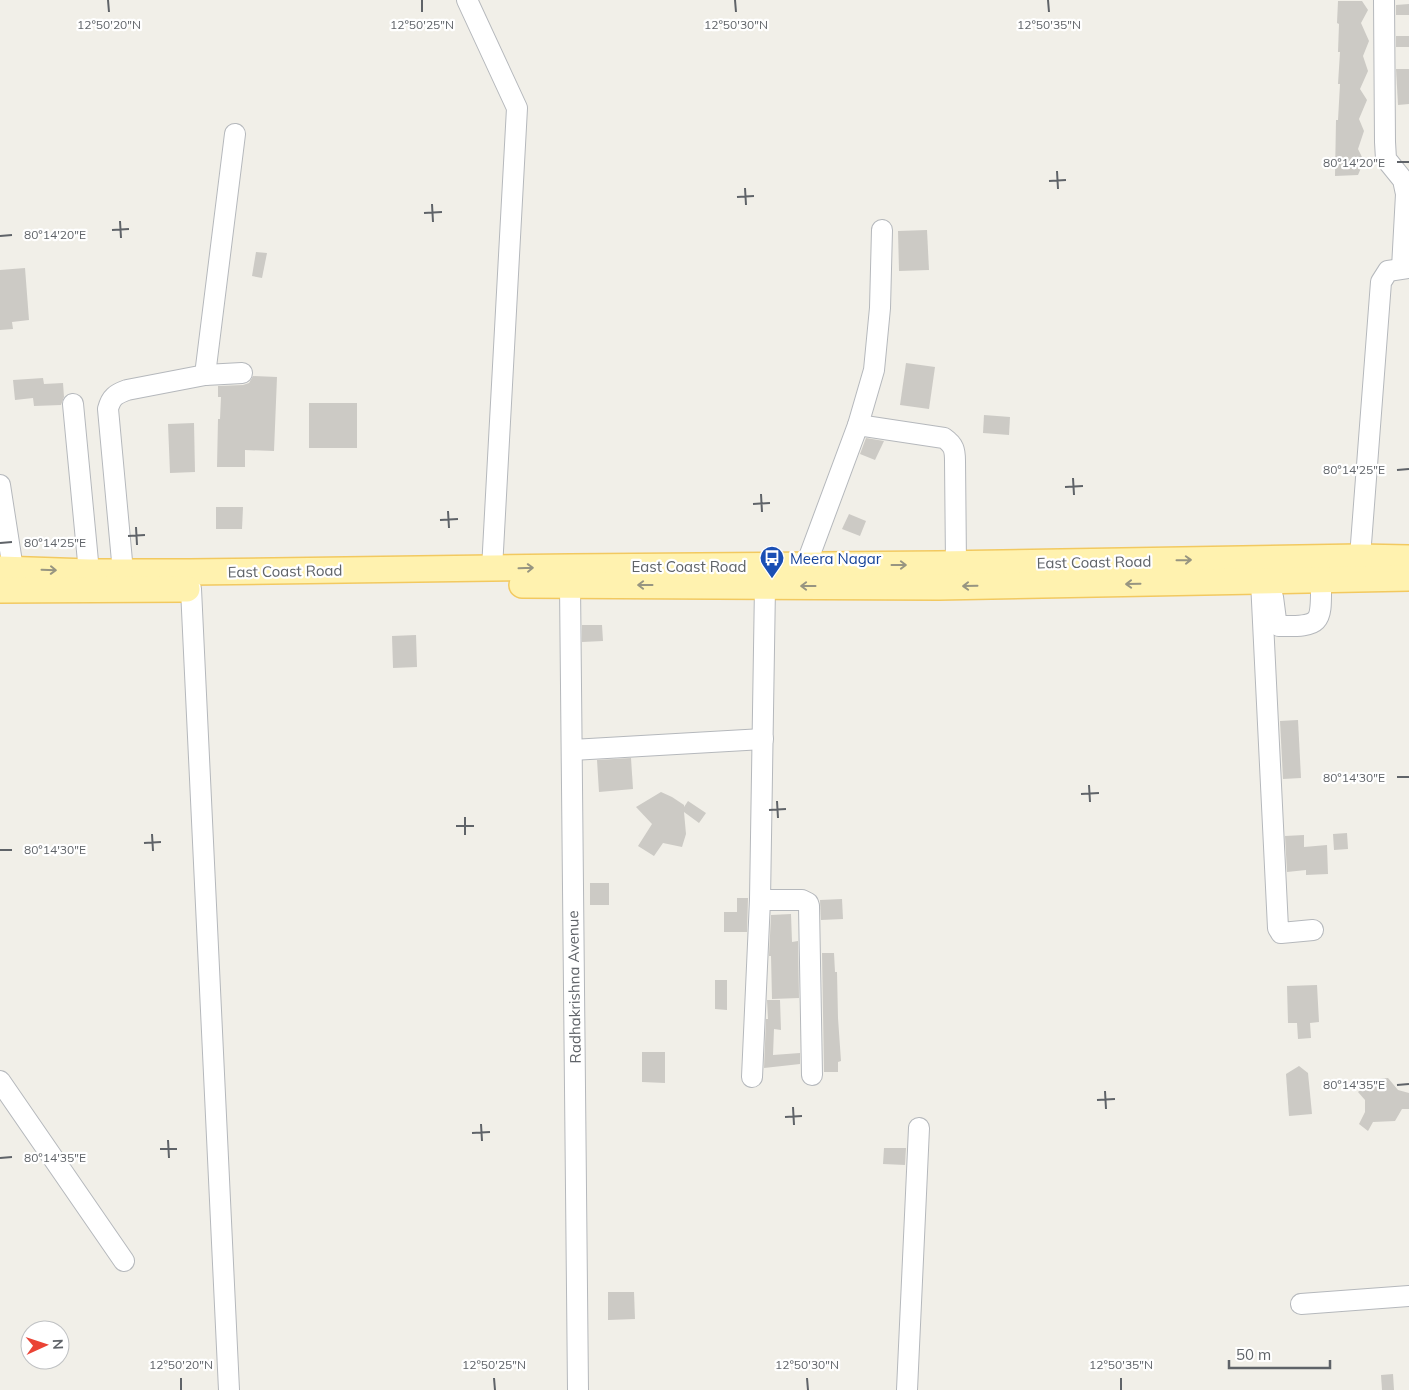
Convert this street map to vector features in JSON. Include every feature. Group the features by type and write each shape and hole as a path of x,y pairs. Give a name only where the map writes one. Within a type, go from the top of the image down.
{"main road":[{"name":"East Coast Road","path":"0,590 191,590 358,586 570,585 939,587 1321,580 1359,568 1409,558"},
{"name":"East Coast Road","path":"6,569 123,572 956,564 1359,568 1409,578"}],"street":[{"path":"467,0 517,108 492,569"},
{"path":"1359,568 1382,282 1388,271 1406,268 1406,194 1403,180 1386,159 1384,142 1384,0"},
{"path":"205,375 235,134"},
{"path":"806,565 858,425 874,370 880,308 882,230"},
{"path":"123,572 108,408 110,400 116,394 127,390 205,375 242,373"},
{"path":"73,404 89,572"},
{"path":"858,425 944,438 951,443 955,449 956,564"},
{"path":"0,485 6,569"},
{"path":"1267,581 1273,600 1277,624 1279,626 1296,626 1313,623 1317,620 1320,614 1321,580"},
{"path":"1267,581 1278,928 1281,932 1313,930"},
{"name":"Radhakrishna Avenue","path":"570,585 578,1390"},
{"path":"752,1077 760,900 765,586"},
{"path":"191,590 229,1390"},
{"path":"572,750 763,740"},
{"path":"760,900 802,900 808,903 809,906 812,1075"},
{"path":"0,1081 124,1261"},
{"path":"907,1390 918,1128"},
{"path":"1301,1304 1409,1296"}],"building":[{"path":"1338,1 1362,1 1368,10 1361,23 1369,41 1363,56 1368,71 1360,89 1367,100 1359,119 1364,131 1358,149 1364,161 1358,175 1335,176 1336,120 1338,120 1340,84 1338,84 1340,52 1338,52"},
{"path":"1409,4 1409,15 1396,15 1396,5"},
{"path":"1396,36 1409,36 1409,47 1396,47"},
{"path":"1396,69 1409,69 1409,104 1398,105"},
{"path":"927,230 929,270 899,271 898,231"},
{"path":"256,252 267,253 262,278 252,276"},
{"path":"25,268 29,320 12,322 13,329 0,330 0,270"},
{"path":"906,363 935,367 929,409 900,405"},
{"path":"253,376 277,377 274,451 245,450 245,467 217,467 218,419 220,419 221,397 218,397 218,386 243,385 249,383"},
{"path":"43,378 44,384 63,383 64,397 61,405 34,406 33,398 15,400 13,380"},
{"path":"309,403 357,403 357,448 309,448"},
{"path":"984,415 1010,417 1009,435 983,433"},
{"path":"194,423 195,472 170,473 168,424"},
{"path":"866,438 884,441 875,460 860,454"},
{"path":"216,507 243,507 242,529 216,529"},
{"path":"849,514 866,521 860,536 842,529"},
{"path":"582,625 602,625 603,641 582,642"},
{"path":"416,635 417,667 393,668 392,636"},
{"path":"1298,720 1301,778 1283,779 1280,721"},
{"path":"631,758 633,789 599,792 597,760"},
{"path":"661,792 672,797 684,805 684,807 688,801 706,813 699,823 684,812 686,834 682,847 663,843 654,856 638,846 652,824 636,807"},
{"path":"1347,833 1348,849 1334,850 1333,834"},
{"path":"1304,835 1304,847 1327,845 1328,874 1306,875 1306,870 1287,872 1285,836"},
{"path":"590,883 609,883 609,905 590,905"},
{"path":"737,898 748,898 747,932 724,932 724,912 737,912"},
{"path":"842,899 843,919 821,920 820,900"},
{"path":"791,914 792,942 798,941 799,998 772,999 771,956 769,956 771,915"},
{"path":"822,953 834,953 835,972 837,972 841,1061 838,1062 838,1072 824,1072"},
{"path":"715,980 727,980 727,1010 715,1009"},
{"path":"1317,985 1319,1022 1310,1023 1311,1038 1298,1039 1297,1023 1288,1023 1287,986"},
{"path":"767,1000 780,1000 781,1030 774,1029 773,1055 800,1053 800,1064 764,1068 766,1019 768,1019"},
{"path":"642,1052 665,1052 665,1083 642,1082"},
{"path":"1299,1066 1308,1073 1312,1114 1289,1116 1286,1074"},
{"path":"1388,1078 1398,1090 1409,1093 1409,1109 1402,1109 1395,1121 1373,1122 1368,1131 1359,1124 1365,1112 1365,1100 1358,1092 1365,1085 1367,1086 1370,1080"},
{"path":"884,1148 906,1148 905,1165 883,1164"},
{"path":"608,1292 634,1292 635,1319 608,1320"},
{"path":"1393,1374 1394,1390 1382,1390 1381,1375"}],"place":[{"name":"Meera Nagar","path":"772,579"}]}
